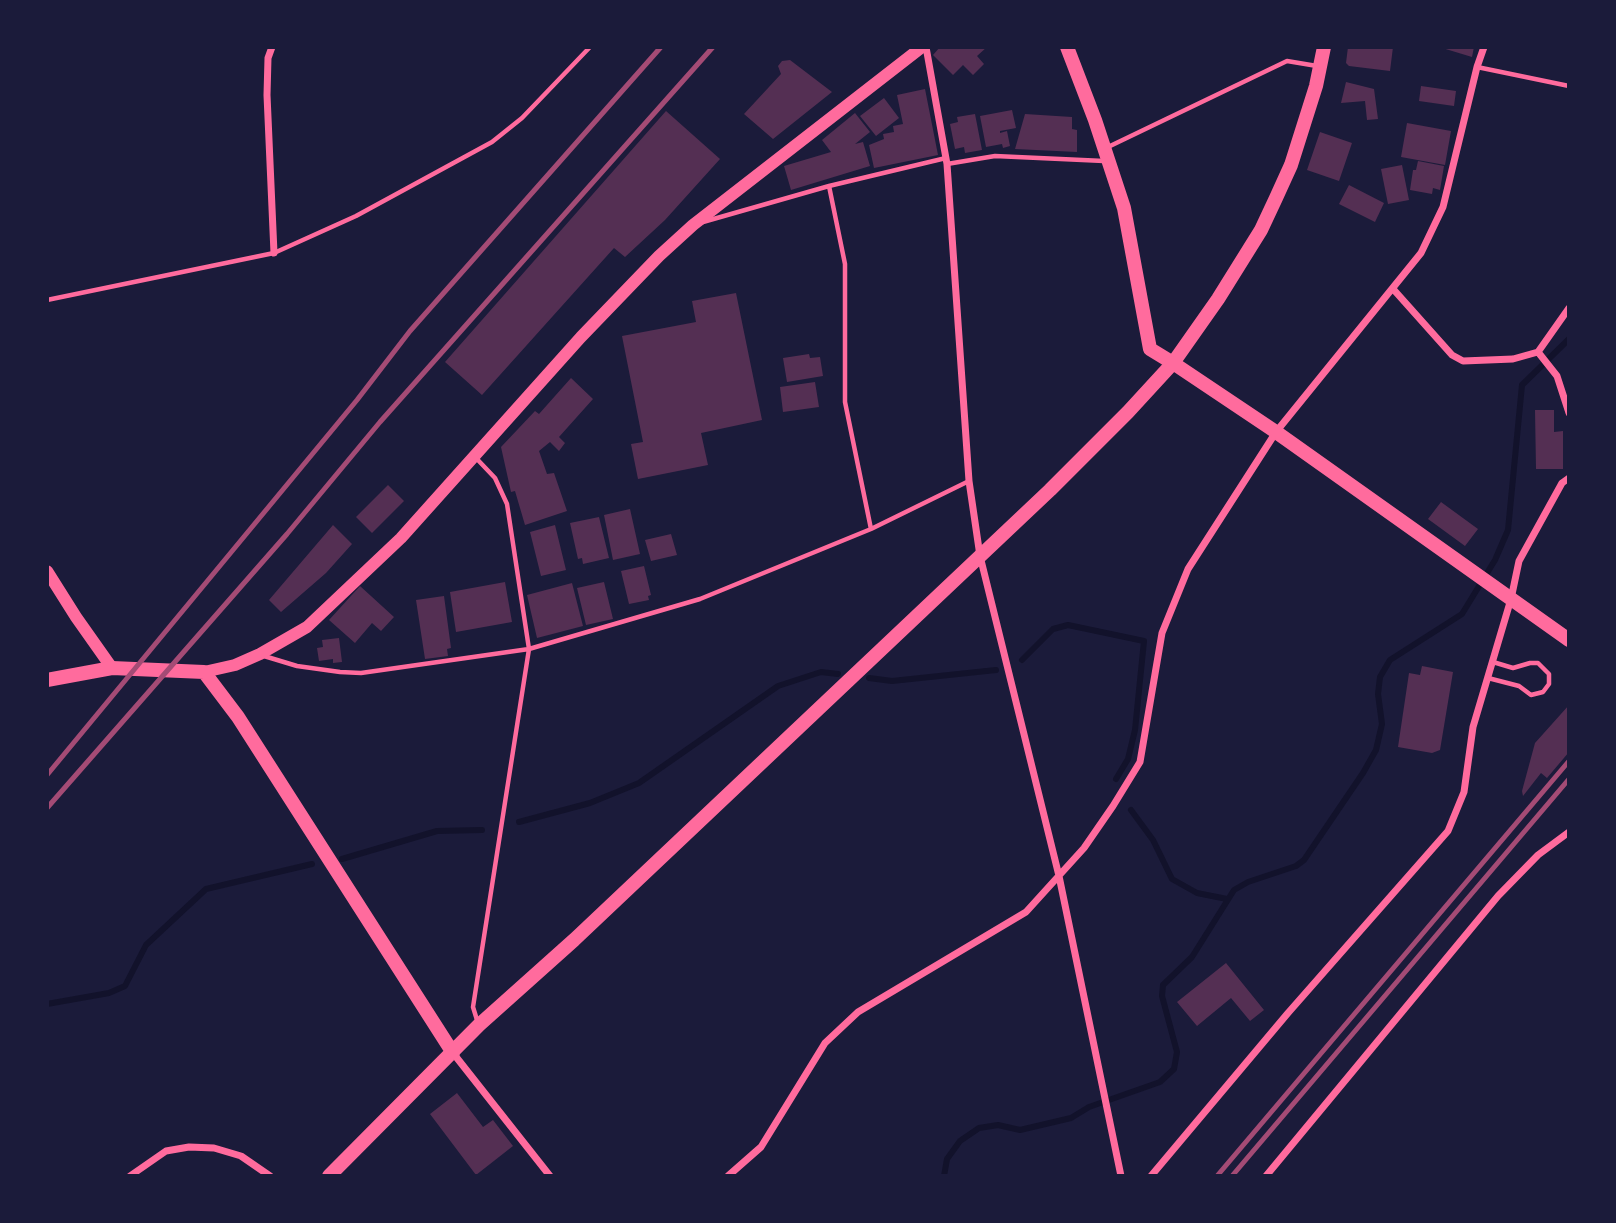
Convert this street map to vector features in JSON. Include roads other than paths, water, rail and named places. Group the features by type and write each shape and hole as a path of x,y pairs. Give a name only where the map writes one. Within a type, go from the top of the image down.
{"main road":[{"path":"1067,47 1124,208 1150,349 1276,432 1569,640"},
{"path":"329,1176 479,1025 574,940 980,556 1128,412 1173,363 1218,299 1261,230 1291,165 1324,47"},
{"path":"47,680 112,668 204,672 238,717 453,1053"}],"street":[{"path":"272,47 268,58 267,95 274,253"},
{"path":"204,672 235,665 307,628 401,538 473,455 642,274 693,225 924,47 946,161 969,481 980,556 1059,876 1121,1176"},
{"path":"728,1176 761,1147 825,1043 858,1012 1026,912 1102,823 1140,762 1162,633 1188,569 1276,432 1394,290 1421,253 1443,207 1484,47"},
{"path":"1394,290 1457,359 1513,359 1540,354 1569,308"},
{"path":"1540,354 1555,374 1569,414"},
{"path":"1151,1176 1288,1013 1448,831 1465,792 1473,727 1492,662 1506,595 1519,561 1562,483 1569,478"},
{"path":"47,571 112,668"},
{"path":"1266,1176 1498,896 1538,855 1569,832"},
{"path":"453,1053 550,1176"},
{"path":"130,1176 166,1151 189,1147 214,1148 241,1156 270,1176"}],"lane":[{"path":"47,300 274,253 356,216 492,142 522,118 590,47"},
{"path":"693,225 829,186 946,161 995,156 1106,155 1287,61 1320,66"},
{"path":"1477,67 1569,86"},
{"path":"829,186 845,264 845,402 871,529"},
{"path":"473,455 495,478 507,504 529,649 473,1007 479,1025"},
{"path":"260,654 297,666 361,673 529,649 701,599 871,529 969,481"},
{"path":"1487,678 1519,686 1531,695 1543,692 1549,684 1549,674 1538,663 1513,668 1492,662"}],"waterway":[{"path":"944,1176 947,1159 960,1141 979,1128 998,1125 1020,1130 1071,1118 1089,1107 1160,1082 1174,1069 1177,1052 1162,996 1163,985 1192,957 1234,890 1248,882 1296,866 1304,860 1363,773 1376,750 1382,724 1378,694 1380,677 1390,660 1462,614 1495,560 1508,530 1522,385 1569,339"},
{"path":"1022,660 1053,629 1068,625 1144,641 1135,730 1128,759 1116,779"},
{"path":"869,678 892,681 996,670"},
{"path":"519,822 590,803 639,783 778,686 821,672 838,674"},
{"path":"1131,810 1153,840 1172,879 1197,893 1227,899"},
{"path":"342,859 437,831 482,830"},
{"path":"47,1004 109,993 125,986 146,945 206,889 312,864"}],"railway":[{"path":"47,775 357,400 410,331 661,47"},
{"path":"47,808 287,534 380,422 713,47"},
{"path":"1217,1176 1569,761"},
{"path":"1232,1176 1569,779"}]}
